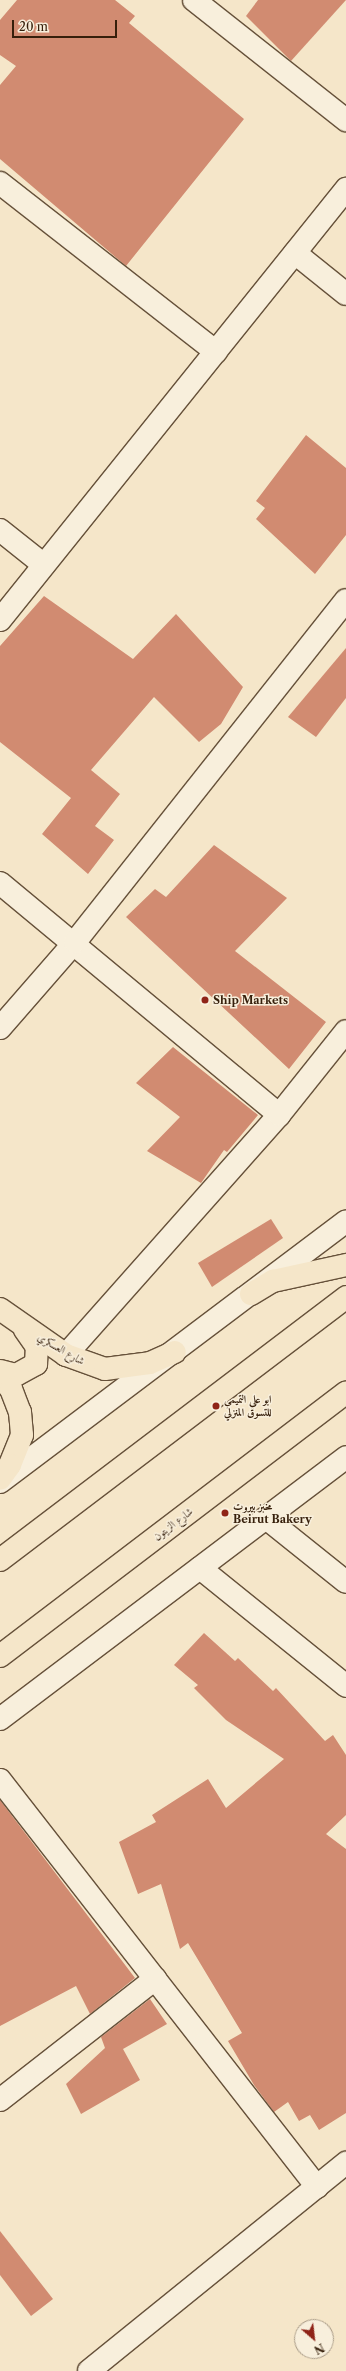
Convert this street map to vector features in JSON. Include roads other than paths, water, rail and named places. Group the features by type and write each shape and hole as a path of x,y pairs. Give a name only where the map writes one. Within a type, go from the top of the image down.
{"main road":[{"path":"251,1294 273,1281 346,1265"},
{"path":"0,1560 346,1297"},
{"name":"شارع العسكري","path":"0,1309 22,1326 66,1355 105,1369 125,1369 174,1352"},
{"path":"0,1371 16,1375 36,1364 37,1346 22,1326"},
{"path":"0,1377 11,1389 20,1412 22,1435 10,1465 0,1479"},
{"name":"شارع الزيتون","path":"0,1656 346,1392"}],"street":[{"path":"194,0 346,120"},
{"path":"0,183 216,352"},
{"path":"0,620 346,189"},
{"path":"295,253 346,294"},
{"path":"0,530 44,565"},
{"path":"0,1028 75,942 346,600"},
{"path":"0,883 75,942 279,1114"},
{"path":"66,1355 279,1114 346,1031"},
{"path":"0,1482 346,1221"},
{"path":"0,1719 346,1457"},
{"path":"266,1518 346,1582"},
{"path":"200,1568 346,1686"},
{"path":"0,1780 317,2187"},
{"path":"0,2100 155,1979"},
{"path":"89,2371 346,2163"}],"place":[{"name":"Ship Markets","path":"205,1000"},
{"name":"ابو علي التميمي للتسوق المنزلي","path":"216,1406"},
{"name":"مخبز بيروت Beirut Bakery","path":"225,1513"}]}
